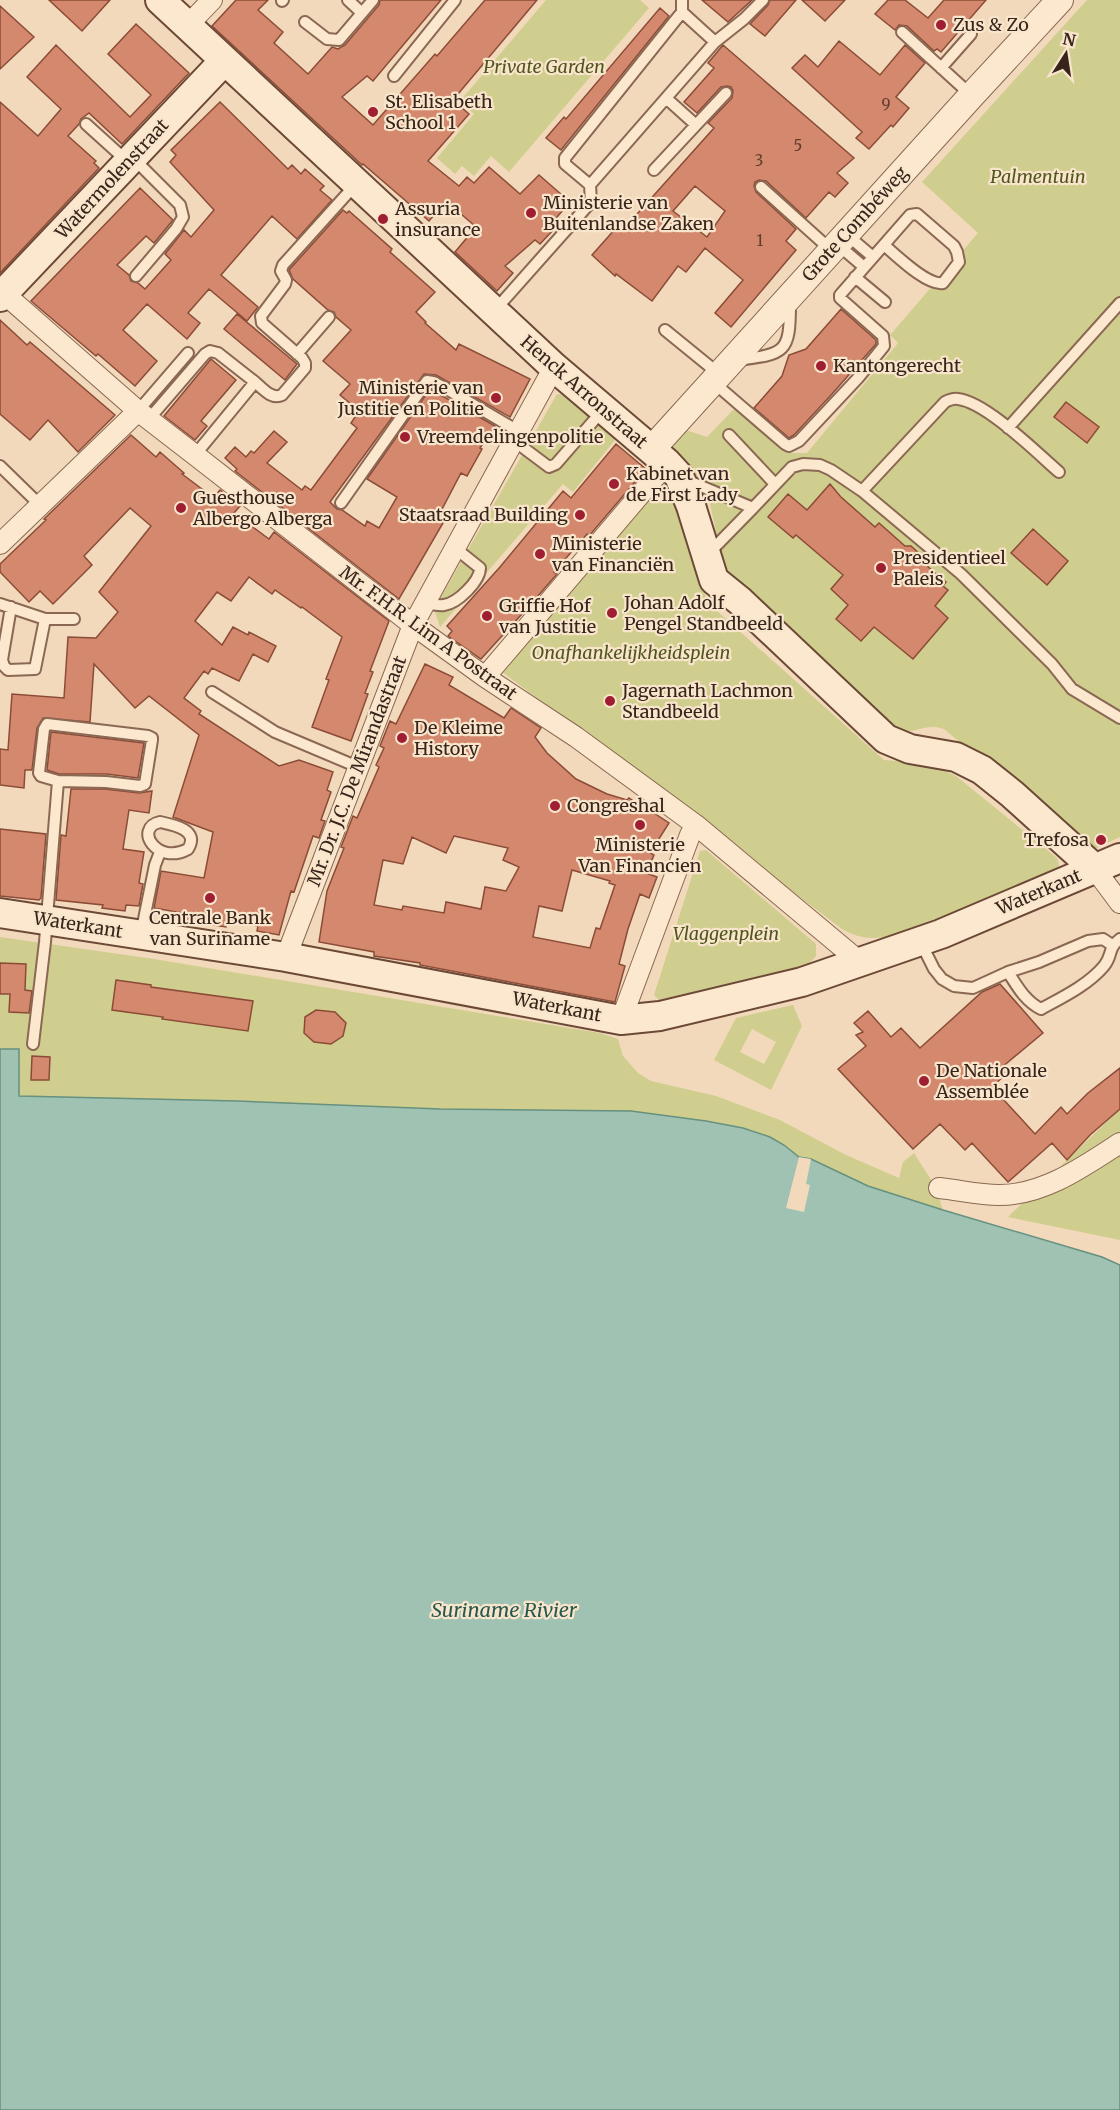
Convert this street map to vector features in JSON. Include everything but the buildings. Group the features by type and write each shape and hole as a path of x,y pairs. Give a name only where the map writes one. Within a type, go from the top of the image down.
{"main road":[{"name":"Henck Arronstraat","path":"160,0 554,367 666,463 692,506 714,580 740,601 886,739 910,749 956,757 982,770 1107,863"},
{"name":"Watermolenstraat","path":"1,294 224,61"},
{"name":"Waterkant","path":"0,913 286,957 621,1020 660,1016 802,982 920,941 1107,863"}],"street":[{"path":"187,26 212,0"},
{"name":"Grote Combéweg","path":"666,463 721,372 1060,0"},
{"name":"Mr. F.H.R. Lim A Postraat","path":"1,294 144,415 413,625 485,677 576,737 696,825 860,962"},
{"name":"Mr. Dr. J.C. De Mirandastraat","path":"286,957 413,625 554,367"},
{"path":"2,537 144,415"},
{"path":"485,677 666,463"},
{"path":"621,1020 690,835 696,825"},
{"path":"1107,863 1120,903"},
{"path":"939,1188 999,1195 1025,1191 1066,1178 1120,1143"}],"lane":[{"path":"348,0 362,13"},
{"path":"305,22 327,39 339,40 373,0"},
{"path":"394,76 455,0"},
{"path":"590,184 565,164 565,158 682,12 682,0"},
{"path":"494,311 591,202 590,184 715,42 763,0"},
{"path":"682,12 715,42"},
{"path":"902,32 972,95"},
{"path":"941,68 971,34"},
{"path":"654,170 726,93"},
{"path":"666,98 696,125"},
{"path":"86,124 180,205 183,217 176,229 136,276"},
{"path":"144,415 210,351 218,353 273,397 282,395 305,368 305,363 262,323 261,316 285,284 286,280 281,271 283,265 356,184"},
{"path":"762,187 838,243 864,267"},
{"path":"665,330 721,372 789,446 799,441 858,378 884,346 883,336 840,298 840,295 910,215 917,214 954,246 959,262 943,283 936,284 927,280 884,245"},
{"path":"838,243 873,257"},
{"path":"855,277 885,302"},
{"path":"1008,428 1120,303"},
{"path":"297,354 329,317"},
{"path":"144,415 188,353"},
{"path":"341,503 427,381 445,388 516,436 549,467 556,464 604,410"},
{"path":"195,455 255,382"},
{"path":"862,491 945,402 960,399 976,405 1008,428 1059,472"},
{"path":"729,435 775,484"},
{"path":"666,463 753,508"},
{"path":"707,555 792,467 803,464 820,465 862,491 961,574 1052,664 1072,689 1120,718"},
{"path":"0,466 40,505"},
{"path":"424,603 444,605 451,603 459,598 478,577 480,568 455,548"},
{"path":"45,619 35,669 8,670 2,660 5,605 45,619 74,619"},
{"path":"212,692 275,732 358,767"},
{"path":"48,724 144,735 152,738 145,784 142,786 58,780 41,776 39,773 44,729 48,724"},
{"path":"33,1044 58,780"},
{"path":"141,934 155,865 160,852"},
{"path":"920,941 934,969 942,979 954,986 973,988 1008,972 1040,962 1088,941 1103,939 1116,942 1108,961 1095,976 1041,1009 1032,1005 1018,989 1008,972"}],"green space":[{"name":"Private Garden","path":"546,0 640,0 649,8 509,172 491,156 474,176 462,166 455,174 437,158 474,114 460,101"},
{"name":"Palmentuin","path":"1087,0 1120,0 1120,837 1090,851 944,729 931,727 909,731 896,730 725,572 708,495 674,460 673,442 686,430 707,437 735,408 789,453 807,453 898,343 890,335 978,233 922,182","holes":["830,484 842,496 840,499 859,512 873,530 879,523 905,546 911,546 920,554 920,560 946,582 943,586 948,591 935,606 948,618 913,659 874,627 860,641 836,619 848,605 843,575 796,535 793,538 768,517 788,494 811,513 840,511 820,495"]},
{"path":"557,394 575,395 619,435 573,492 563,484 440,627 434,609"},
{"name":"Onafhankelijkheidsplein","path":"665,475 685,511 707,602 884,760 931,764 956,776 1057,858 1058,869 1017,888 890,936 871,938 854,934 842,929 497,668"},
{"name":"Vlaggenplein","path":"706,850 816,944 816,956 808,965 659,1000 654,995 700,851"},
{"path":"0,937 154,959 600,1033 618,1039 623,1056 638,1073 651,1081 716,1096 780,1120 846,1155 899,1178 903,1162 914,1153 935,1186 943,1210 868,1186 811,1159 799,1157 784,1145 754,1131 715,1122 631,1111 440,1109 19,1096 19,1050 0,1049"},
{"path":"793,1005 802,1026 771,1090 714,1060 736,1018","holes":["752,1029 776,1042 764,1064 740,1052"]},
{"path":"1120,1109 1120,1240 1008,1217"}],"water":[{"name":"Suriname Rivier","path":"0,1049 19,1049 19,1096 440,1109 631,1111 743,1128 770,1137 799,1157 811,1159 868,1186 1102,1257 1120,1265 1120,2110 0,2110"}],"pier":[{"path":"799,1157 811,1159 806,1184 810,1185 804,1212 786,1208"}],"place":[{"name":"Zus & Zo","path":"941,25"},
{"name":"St. Elisabeth School 1","path":"373,112"},
{"name":"Ministerie van Buitenlandse Zaken","path":"531,213"},
{"name":"Assuria insurance","path":"383,219"},
{"name":"Kantongerecht","path":"821,366"},
{"name":"Ministerie van Justitie en Politie","path":"496,398"},
{"name":"Vreemdelingenpolitie","path":"405,437"},
{"name":"Kabinet van de First Lady","path":"614,484"},
{"name":"Guesthouse Albergo Alberga","path":"181,508"},
{"name":"Staatsraad Building","path":"580,515"},
{"name":"Ministerie van Financiën","path":"540,554"},
{"name":"Presidentieel Paleis","path":"881,568"},
{"name":"Johan Adolf Pengel Standbeeld","path":"612,613"},
{"name":"Griffie Hof van Justitie","path":"487,616"},
{"name":"Jagernath Lachmon Standbeeld","path":"610,701"},
{"name":"De Kleime History","path":"402,738"},
{"name":"Congreshal","path":"555,806"},
{"name":"Ministerie Van Financien","path":"640,825"},
{"name":"Trefosa","path":"1101,840"},
{"name":"Centrale Bank van Suriname","path":"210,898"},
{"name":"De Nationale Assemblée","path":"924,1081"}]}
